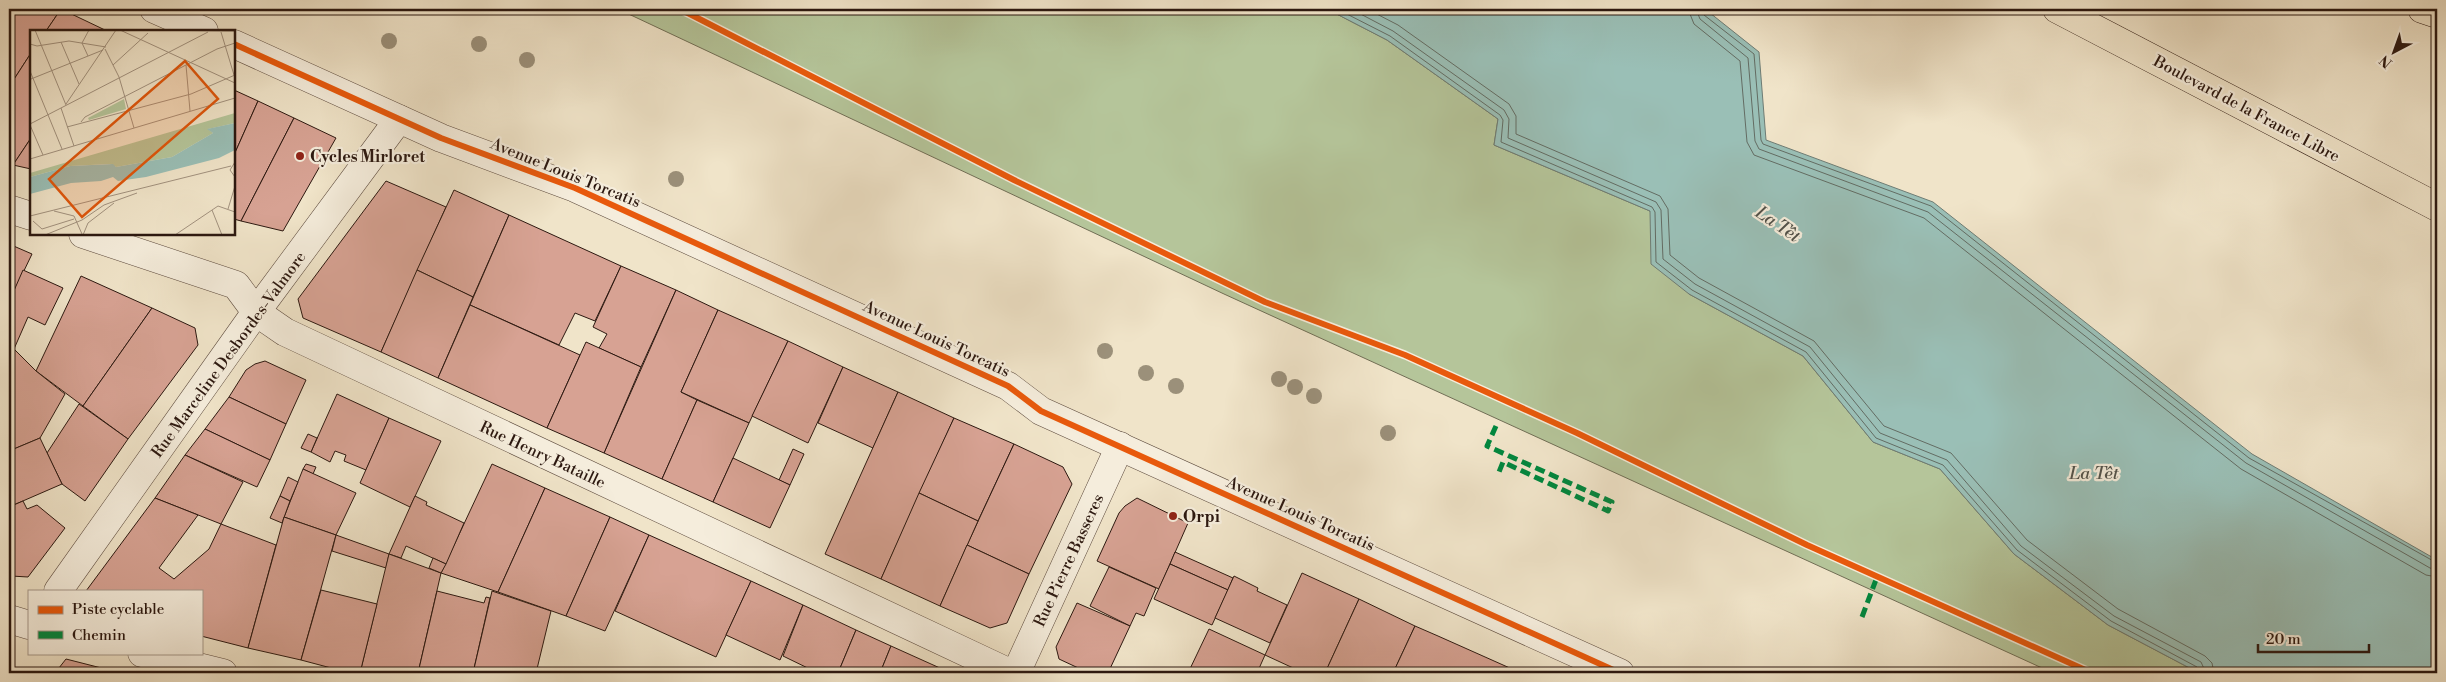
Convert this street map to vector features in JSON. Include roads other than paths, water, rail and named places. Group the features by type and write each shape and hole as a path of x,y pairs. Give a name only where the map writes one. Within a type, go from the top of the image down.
{"main road":[{"name":"Boulevard de la France Libre","path":"2057,9 2437,207"},
{"path":"2422,9 2437,14"}],"street":[{"path":"154,9 202,30"},
{"name":"Avenue Louis Torcatis","path":"235,44 441,138 576,188 1008,386 1041,411 1620,673"},
{"name":"Rue Marceline Desbordes-Valmore","path":"59,590 256,312 400,119"},
{"path":"9,209 30,216"},
{"name":"Rue Henry Bataille","path":"86,235 236,285 256,312 286,332 1010,673"},
{"name":"Rue Pierre Basseres","path":"1016,673 1120,446"},
{"path":"9,619 28,625"},
{"path":"146,654 223,673"}],"water":[{"name":"La Têt","path":"1327,9 1705,9 1759,52 1766,140 1933,202 2252,454 2437,560 2437,673 2199,673 2108,625 2014,554 1940,469 1873,442 1803,356 1689,294 1651,264 1650,211 1494,145 1498,119 1387,40"}],"place":[{"name":"Cycles Mirloret","path":"300,156"},
{"name":"Orpi","path":"1173,516"}]}
